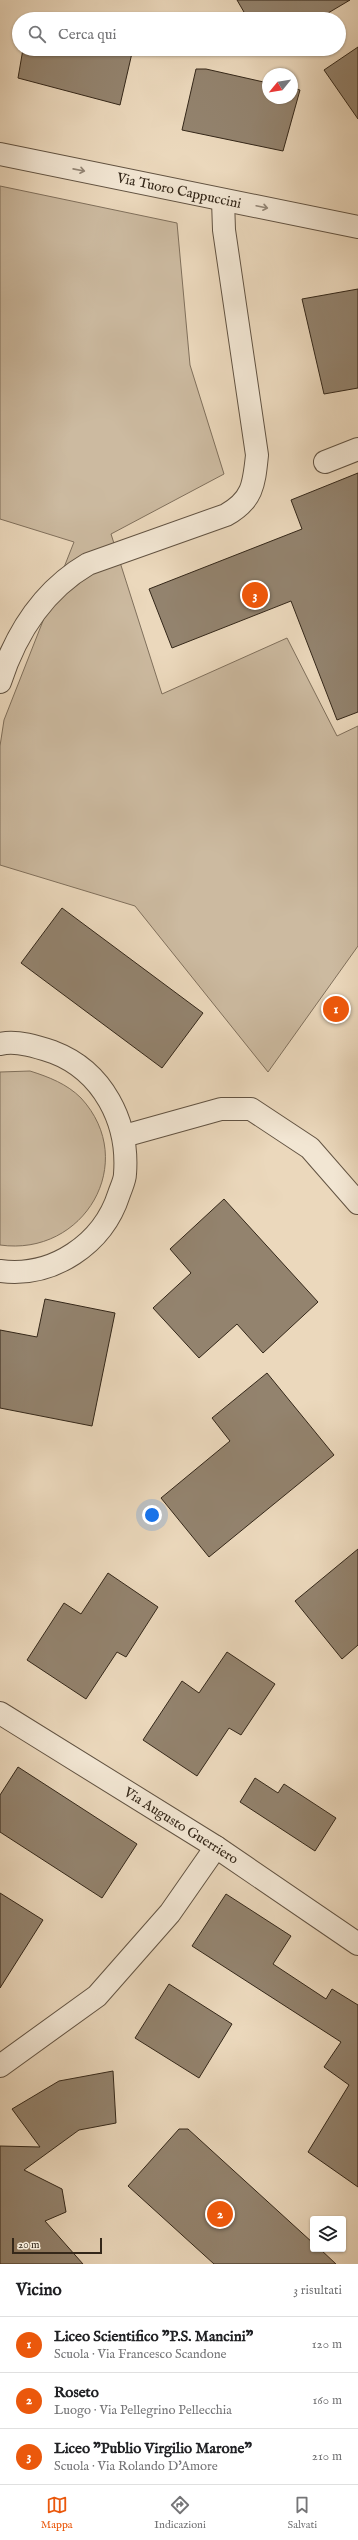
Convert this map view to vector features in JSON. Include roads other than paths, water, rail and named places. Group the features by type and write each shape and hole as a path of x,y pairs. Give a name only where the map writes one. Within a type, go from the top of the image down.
{"street":[{"path":"0,138 51,164"},
{"name":"Via Tuoro Cappuccini","path":"0,154 358,227"},
{"path":"0,682 21,631 42,600 67,576 88,564 226,515 238,508 249,496 255,480 257,455 224,230 223,200"},
{"path":"325,462 358,449"},
{"path":"0,1271 17,1274 55,1265 89,1244 113,1213 126,1175 124,1136 113,1104 93,1078 67,1058 42,1048 1,1040"},
{"path":"124,1136 221,1109 251,1109 310,1148 358,1203"},
{"name":"Via Augusto Guerriero","path":"0,1713 216,1847 358,1944"},
{"path":"0,2066 97,1996 170,1913 216,1847"}],"place":[{"name":"Liceo \"Publio Virgilio Marone\"","path":"255,595"},
{"name":"Liceo Scientifico \"P.S. Mancini\"","path":"336,1009"},
{"name":"Roseto","path":"220,2214"}]}
